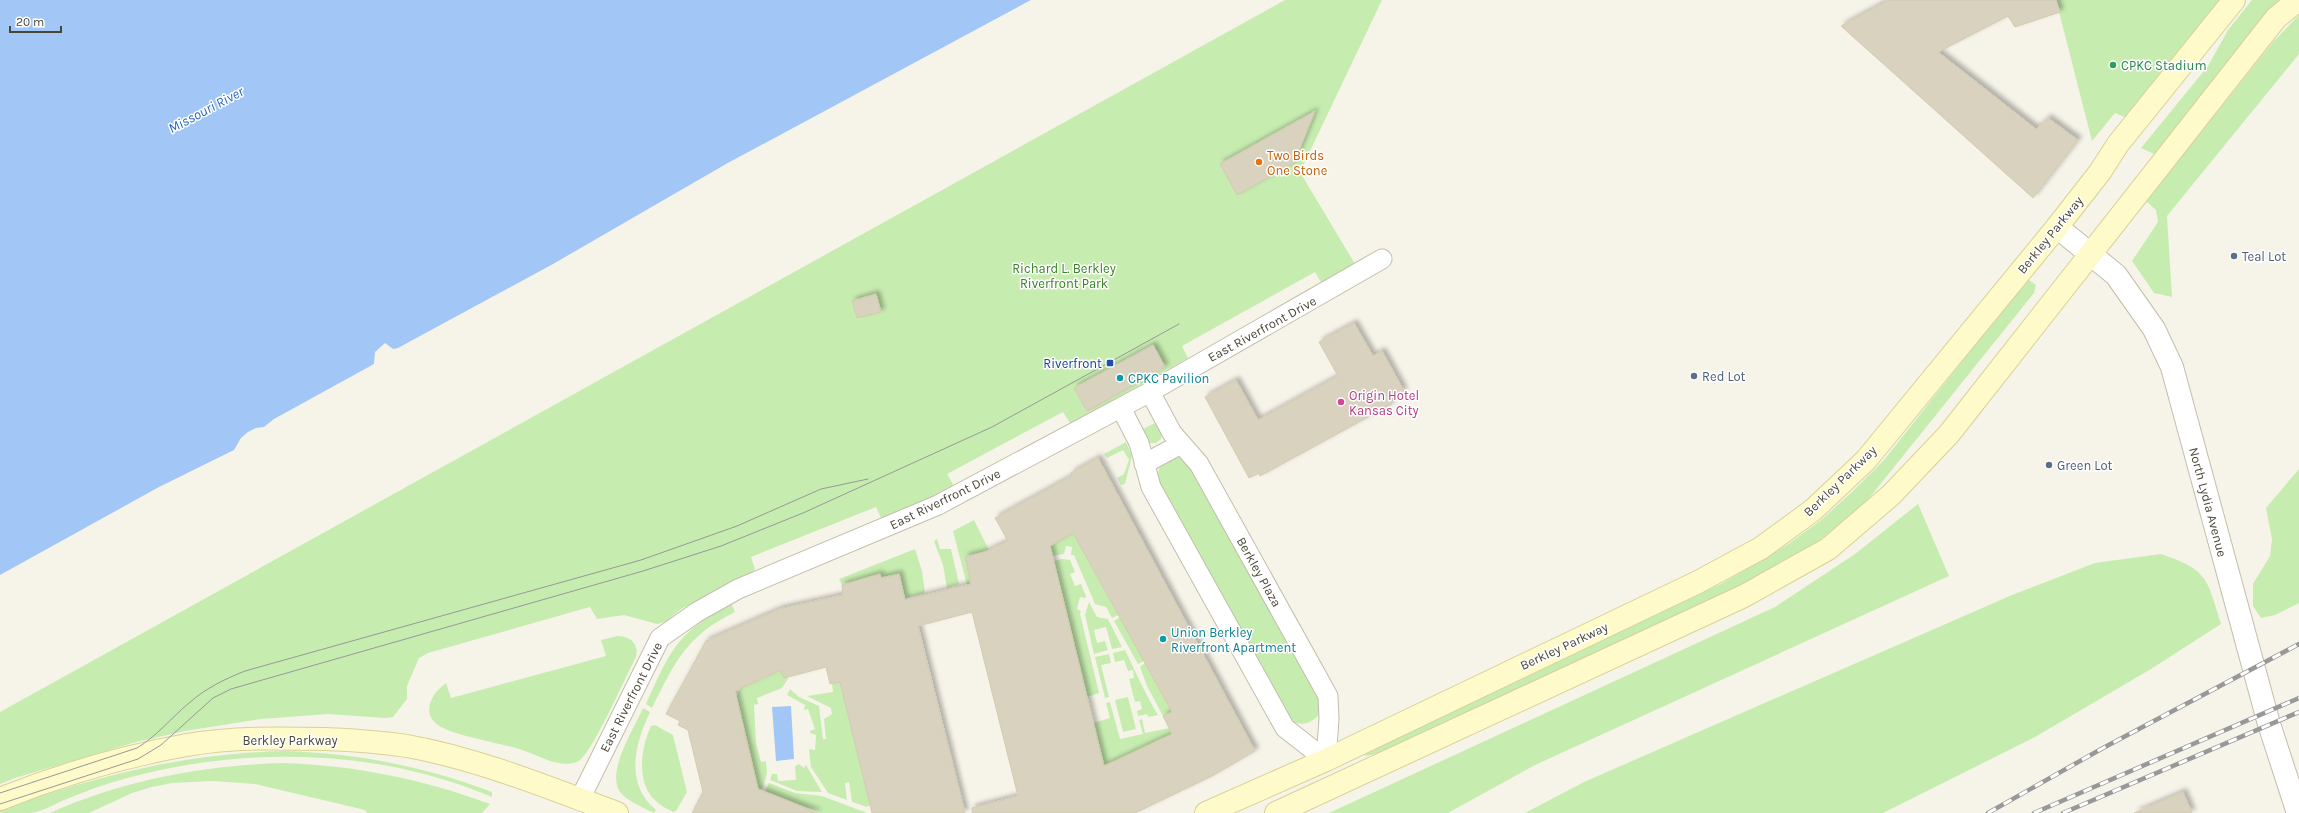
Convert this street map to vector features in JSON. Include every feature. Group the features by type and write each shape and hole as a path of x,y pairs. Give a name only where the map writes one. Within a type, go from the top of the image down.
{"main road":[{"name":"Berkley Parkway","path":"1206,813 1326,760 1698,582 1761,548 1814,510 1866,460 2057,227 2100,172 2118,144 2234,0"},
{"path":"1276,813 1744,596 1828,548 1891,495 1948,434 2276,18 2298,0"},
{"name":"Berkley Parkway","path":"0,799 91,768 188,745 238,740 286,738 366,742 406,746 459,759 587,806 617,813"}],"street":[{"name":"North Lydia Avenue","path":"2057,227 2091,253 2116,275 2150,322 2172,367 2253,669 2298,813"},
{"name":"East Riverfront Drive","path":"587,806 654,649 660,638 673,628 738,589 938,505 1150,392 1382,259"},
{"name":"Berkley Plaza","path":"1150,392 1172,433 1199,464 1328,696 1329,719 1326,760"},
{"path":"1121,408 1139,443 1151,487 1285,728 1326,760 1340,784"},
{"path":"1144,464 1181,444"}],"green space":[{"name":"Richard L. Berkley Riverfront Park","path":"1285,0 1382,0 1300,172 1355,264 1322,284 1315,272 1182,346 1188,358 1073,423 1070,423 1063,412 947,474 953,484 951,488 884,519 881,518 876,507 751,557 755,569 753,572 681,609 665,622 657,624 624,615 597,619 590,607 428,653 419,658 407,686 407,699 393,717 385,718 328,714 261,719 185,731 136,742 15,778 0,784 0,712"},
{"name":"CPKC Stadium","path":"2056,0 2221,0 2127,118 2115,113 2092,141"},
{"path":"2252,0 2282,0 2247,39 2154,154 2141,148 2208,66 2228,30"},
{"path":"2299,15 2299,54 2167,216 2172,297 2154,293 2132,261 2158,222 2156,210 2146,201 2273,42"},
{"path":"2029,280 2036,285 2034,293 1866,502 1854,514 1814,544 1744,584 1376,754 1366,756 1363,750 1721,584 1787,545 1820,521 1884,460 2025,282"},
{"path":"1157,422 1162,433 1161,439 1156,443 1149,443 1141,430"},
{"path":"1126,442 1132,456 1125,484 1121,485 1117,478 1124,474 1129,460 1123,450 1107,458 1104,454"},
{"path":"1175,457 1186,458 1321,699 1321,711 1312,721 1301,724 1292,722 1159,486 1157,478 1160,465"},
{"path":"2299,469 2299,603 2275,615 2261,618 2253,606 2253,584 2270,556 2272,539 2266,508"},
{"path":"1918,504 1949,576 1535,765 1448,813 1329,813 1775,607 1855,554"},
{"path":"974,520 989,550 965,557 971,584 967,585 953,531"},
{"path":"1077,531 1082,549 1118,615 1112,618 1106,607 1095,604 1074,555 1071,555 1072,547 1066,546 1064,554 1052,556 1049,546"},
{"path":"937,539 940,549 951,549 959,584 947,588 943,565 934,541"},
{"path":"915,549 922,571 925,593 905,598 899,574 881,578 880,575 842,585 839,579"},
{"path":"2161,554 2188,565 2197,571 2203,578 2212,596 2221,624 2151,669 2035,737 1883,813 1525,813 1584,782 2012,595 2095,563"},
{"path":"1062,559 1070,560 1075,572 1070,574 1075,586 1081,584 1086,596 1085,598 1080,597 1077,609 1081,611 1080,614 1099,693 1087,697 1053,561"},
{"path":"1089,602 1097,617 1108,619 1122,647 1112,649 1106,627 1094,630 1097,643 1105,641 1108,650 1094,654 1085,615"},
{"path":"731,603 735,612 718,621 693,641 675,664 652,708 646,704 662,669 678,644 698,624"},
{"path":"1120,617 1144,661 1138,664 1114,621"},
{"path":"617,636 626,637 635,644 637,652 636,657 593,743 580,760 573,763 558,763 513,747 455,733 438,725 430,714 430,702 441,687 446,683 451,698 606,656 601,640"},
{"path":"1125,650 1158,715 1148,717 1147,714 1138,716 1137,711 1142,709 1140,701 1135,702 1129,679 1134,678 1133,670 1128,671 1124,660 1115,662 1113,653"},
{"path":"1109,654 1111,663 1101,665 1109,697 1105,698 1095,657"},
{"path":"1145,663 1172,712 1163,716 1147,686 1140,667"},
{"path":"780,670 784,677 787,677 788,679 782,688 757,698 758,704 754,705 756,743 761,762 766,761 767,774 761,793 758,792 736,696 744,683 749,685"},
{"path":"840,682 870,805 867,807 852,802 849,782 845,783 847,800 828,793 811,767 809,749 815,750 816,735 810,733 810,731 815,729 808,709 804,710 805,705 787,695 790,689 799,697 819,706 823,739 826,739 824,719 832,714 831,708 807,696 833,692 832,684"},
{"path":"1128,697 1136,729 1123,732 1115,700"},
{"path":"1110,702 1120,739 1143,734 1139,720 1142,719 1145,733 1169,728 1173,736 1165,740 1163,738 1146,746 1147,748 1121,758 1110,768 1099,764 1093,723 1110,718 1106,703"},
{"path":"643,708 650,712 640,737 637,750 635,763 636,776 639,788 656,810 654,813 636,804 623,795 620,792 617,783 616,773 623,750"},
{"path":"655,725 673,735 687,792 676,811 673,812 659,803 650,794 645,785 643,776 642,765 647,735 651,726"},
{"path":"283,751 310,752 389,762 466,783 492,792 492,797 450,781 406,770 362,762 317,758 272,757 227,760 183,766 139,775 85,792 35,812 0,813 0,810 18,803 117,774 214,756"},
{"path":"281,763 335,767 387,775 439,787 490,804 482,813 367,813 365,810 255,784 213,781 172,783 152,787 132,793 89,813 50,813 135,783 192,771 222,767"},
{"path":"799,764 804,768 806,765 822,792 797,791 770,780 772,774 777,774 778,781 796,780 795,766"},
{"path":"769,783 795,793 822,796 867,813 820,813 770,793 769,796 764,794"}],"water":[{"name":"Missouri River","path":"0,0 1031,0 726,164 553,264 398,348 393,349 385,343 375,352 374,364 274,419 264,427 256,428 248,432 241,438 234,450 159,487 0,575"},
{"path":"791,706 794,759 776,761 772,707"}],"building":[{"path":"1889,0 2056,0 2060,12 2015,27 2008,16 1938,52 2036,129 2048,118 2078,140 2033,198 1841,26"},
{"path":"1315,111 1294,163 1237,195 1220,164"},
{"path":"876,294 881,312 857,318 852,301"},
{"name":"Origin Hotel Kansas City","path":"1354,323 1373,356 1382,351 1404,391 1389,399 1392,404 1260,476 1259,473 1249,478 1205,397 1236,380 1258,420 1338,376 1319,342"},
{"name":"CPKC Pavilion","path":"1153,345 1165,367 1087,411 1074,388"},
{"path":"1098,458 1255,751 1212,776 1135,813 972,813 972,808 1018,796 972,612 918,626 965,813 872,813 840,682 830,684 826,667 784,678 780,670 735,691 758,789 818,813 692,813 703,792 688,730 678,725 680,721 666,714 706,641 780,609 843,595 842,585 880,574 881,578 899,574 905,600 971,584 965,557 985,552 1008,541 995,518 1072,476 1071,473","holes":["1073,533 1172,712 1163,716 1172,734 1104,766 1050,546"]},
{"path":"2183,792 2192,813 2134,813"}],"tram line":[{"path":"0,804 138,759 161,745 213,698 231,689 643,571 721,546 803,513 992,427 1179,324"},
{"path":"0,793 137,748 151,738 182,709 209,688 245,671 641,560 737,526 821,489 868,479"}],"railway":[{"path":"1988,813 2103,748 2299,644"},
{"path":"2034,813 2299,698"},
{"path":"2063,813 2299,712"}],"place":[{"name":"CPKC Stadium","path":"2113,65"},
{"name":"Two Birds One Stone","path":"1259,162"},
{"name":"Teal Lot","path":"2234,256"},
{"name":"Riverfront","path":"1110,363"},
{"name":"Red Lot","path":"1694,376"},
{"name":"CPKC Pavilion","path":"1120,378"},
{"name":"Origin Hotel Kansas City","path":"1341,402"},
{"name":"Green Lot","path":"2049,465"},
{"name":"Union Berkley Riverfront Apartment","path":"1163,639"}]}
